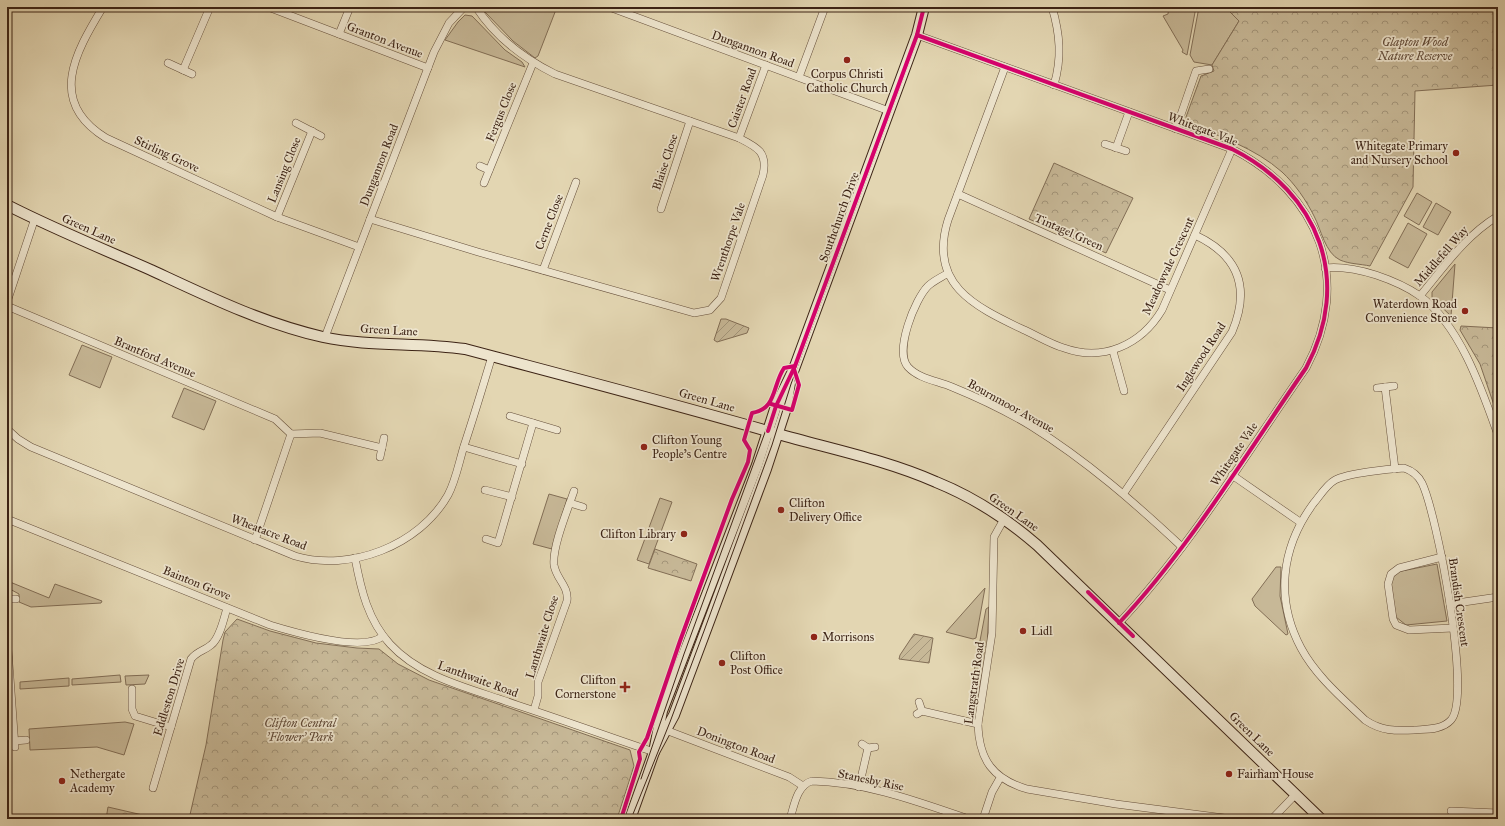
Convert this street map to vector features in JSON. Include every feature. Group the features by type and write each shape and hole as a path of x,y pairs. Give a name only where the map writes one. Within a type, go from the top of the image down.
{"street":[{"name":"Stirling Grove","path":"103,7 83,42 72,71 72,96 75,105 85,121 106,138 277,217 359,247"},
{"path":"183,70 210,7"},
{"name":"Granton Avenue","path":"268,7 428,68"},
{"path":"339,34 350,7"},
{"name":"Dungannon Road","path":"325,337 428,68 449,23 464,7"},
{"name":"Wrenthorpe Vale","path":"370,219 416,234 694,313 710,310 720,298 764,167 762,154 759,149 739,138 582,85 533,63 517,52 500,37 476,7"},
{"name":"Dungannon Road","path":"609,7 889,111"},
{"path":"799,77 825,7"},
{"name":"Southchurch Drive","path":"630,819 773,432 788,400 791,376 917,35 924,7"},
{"path":"1052,7 1060,42 1060,55 1054,85"},
{"name":"Whitegate Vale","path":"917,35 1232,149 1261,165 1293,194 1316,233 1326,268 1327,308 1319,342 1313,355 1306,368 1182,547 1145,595 1119,623"},
{"path":"168,63 192,74"},
{"name":"Fergus Close","path":"484,183 533,63"},
{"name":"Caister Road","path":"739,138 766,65"},
{"name":"Meadowvale Crescent","path":"1005,67 944,235 944,254 948,273 959,290 976,305 1063,348 1090,354 1113,351 1129,344 1143,334 1155,322 1232,149"},
{"path":"1176,129 1196,71 1209,69"},
{"path":"1116,148 1129,112"},
{"name":"Blaise Close","path":"661,209 690,121"},
{"name":"Lansing Close","path":"296,123 321,136"},
{"name":"Lansing Close","path":"277,217 312,131"},
{"path":"1105,144 1126,152"},
{"path":"480,166 489,170"},
{"name":"Cerne Close","path":"542,270 576,182"},
{"name":"Tintagel Green","path":"958,194 1170,290"},
{"name":"Green Lane","path":"7,205 261,319 325,337 373,343 439,345 465,349 773,432 879,462 936,481 1004,519 1037,545 1321,819"},
{"name":"Middlefell Way","path":"1420,296 1457,250 1476,231 1498,216"},
{"path":"7,302 35,218"},
{"name":"Inglewood Road","path":"1124,493 1228,338 1237,321 1241,294 1240,282 1235,270 1225,255 1212,243 1195,235"},
{"path":"1326,268 1341,267 1363,271 1384,278 1420,296 1443,320 1460,345 1498,435"},
{"name":"Bournmoor Avenue","path":"948,273 928,285 922,294 904,336 902,356 907,366 918,375 951,386 1030,426 1086,464 1124,493 1182,547"},
{"name":"Brantford Avenue","path":"7,306 275,420 291,434"},
{"path":"1113,351 1124,391"},
{"name":"Wheatacre Road","path":"7,429 18,439 31,447 302,558 328,561 355,558 389,547 409,535 427,520 448,494 492,356"},
{"path":"1377,388 1394,386"},
{"path":"1385,387 1395,469"},
{"path":"510,416 557,430"},
{"path":"486,539 498,543 533,423"},
{"path":"255,540 291,434 320,433 382,448"},
{"path":"380,457 384,438"},
{"path":"464,446 522,464"},
{"name":"Brandish Crescent","path":"1404,468 1412,471 1422,483 1442,557 1453,628 1457,702 1456,711 1451,720 1444,726 1434,729 1392,731 1374,726 1365,720 1314,669 1301,648 1291,627 1286,602 1285,574 1291,544 1300,522 1323,490 1336,479 1404,468"},
{"path":"1232,475 1300,522"},
{"path":"485,490 512,497"},
{"name":"Lanthwaite Close","path":"534,710 538,696 538,682 567,601 567,591 556,574 553,558 574,491"},
{"path":"570,503 582,507"},
{"name":"Bainton Grove","path":"7,519 270,625 313,636 365,642 376,641 383,636"},
{"name":"Langstrath Road","path":"1004,519 994,537 992,633 988,670 978,724 978,738 982,752 990,766 1000,778 1013,785 1027,789 1116,804 1232,819"},
{"path":"1442,557 1399,568 1391,574 1388,584 1392,613 1396,625 1409,630 1453,628"},
{"name":"Lanthwaite Road","path":"355,558 360,583 368,610 383,636 408,660 424,671 654,752"},
{"path":"1450,604 1498,597"},
{"path":"7,599 16,599"},
{"name":"Eddleston Drive","path":"163,784 154,785 191,659 195,653 210,646 215,641 227,608"},
{"path":"7,636 9,681 15,744 26,740"},
{"path":"132,689 132,709 135,716 171,727"},
{"path":"920,702 920,712 978,724"},
{"name":"Donington Road","path":"663,729 789,777 803,786"},
{"path":"859,787 868,746"},
{"path":"983,819 992,792 1000,778"},
{"name":"Stanesby Rise","path":"803,786 812,781 859,787 908,798 969,819"},
{"path":"790,819 803,786"},
{"path":"1272,819 1296,794"},
{"path":"1451,811 1498,813"}],"green space":[{"path":"485,7 557,7 538,56 535,58 513,41 485,12"},
{"path":"1169,7 1196,7 1187,55 1182,52 1183,50 1163,16 1168,14"},
{"path":"1199,7 1225,7 1239,21 1212,65 1194,62 1190,55"},
{"name":"Glapton Wood Nature Reserve","path":"1225,7 1498,7 1498,85 1415,91 1413,187 1370,266 1347,262 1335,257 1327,246 1314,216 1304,198 1282,172 1249,149 1187,123 1186,117 1201,76 1214,71 1212,65 1239,21"},
{"path":"465,15 472,16 505,50 522,62 525,67 445,40"},
{"path":"1054,163 1133,198 1106,253 1029,219"},
{"path":"1417,193 1432,202 1419,225 1404,216"},
{"path":"1436,203 1451,212 1438,235 1423,227"},
{"path":"1408,223 1427,234 1408,268 1389,258"},
{"path":"1455,264 1451,316 1432,298 1432,292"},
{"path":"721,319 726,319 749,328 747,333 717,342 714,340"},
{"path":"1461,326 1498,328 1498,417 1480,364 1460,330"},
{"path":"82,345 112,357 100,388 69,375"},
{"path":"184,388 216,401 204,430 172,417"},
{"path":"549,494 567,499 552,549 533,544"},
{"path":"660,498 672,502 649,564 637,560"},
{"path":"655,549 697,564 691,581 648,568"},
{"path":"1437,564 1447,621 1406,625 1396,617 1389,581 1397,572"},
{"path":"1276,567 1281,567 1280,596 1288,634 1286,635 1255,606 1252,599"},
{"path":"10,582 49,598 55,584 102,601 101,603 31,607 19,602 19,594 8,588"},
{"path":"985,588 976,638 973,639 946,632"},
{"path":"989,607 987,647 979,646 986,609"},
{"name":"Clifton Central 'Flower' Park","path":"237,619 270,631 316,643 379,649 398,664 429,680 630,750 634,766 617,819 189,819 206,745 223,640 225,632"},
{"path":"914,634 933,638 929,663 899,659 900,655"},
{"path":"977,652 986,653 975,712 971,694"},
{"path":"120,675 121,682 72,685 72,679"},
{"path":"149,675 145,684 126,685 125,676"},
{"path":"69,678 69,686 20,689 20,682"},
{"path":"125,722 134,724 124,755 97,747 30,750 29,729"},
{"path":"108,807 160,819 106,819"}],"tram line":[{"path":"631,819 670,722 772,445 791,384 917,41 926,7"},
{"path":"641,779 684,654 775,405 789,376"}],"cycle path":[{"path":"768,431 776,406 795,366 917,35 924,7"},
{"path":"917,35 1232,149 1262,167 1287,189 1306,214 1319,242 1326,272 1326,303 1320,335 1306,368 1194,531 1170,563 1119,623"},
{"path":"621,819 640,759 639,752 647,738 680,641 732,499 748,462 750,450 744,440 752,413 760,411 770,402 784,368 795,366"},
{"path":"771,404 792,410 799,385 794,369"},
{"path":"1088,592 1133,636"}],"place":[{"name":"Corpus Christi Catholic Church","path":"847,60"},
{"name":"Whitegate Primary and Nursery School","path":"1456,153"},
{"name":"Waterdown Road Convenience Store","path":"1465,311"},
{"name":"Clifton Young People's Centre","path":"644,447"},
{"name":"Clifton Delivery Office","path":"781,510"},
{"name":"Clifton Library","path":"684,534"},
{"name":"Lidl","path":"1023,631"},
{"name":"Morrisons","path":"814,637"},
{"name":"Clifton Post Office","path":"722,663"},
{"name":"Clifton Cornerstone","path":"625,687"},
{"name":"Fairham House","path":"1229,774"},
{"name":"Nethergate Academy","path":"62,781"}]}
